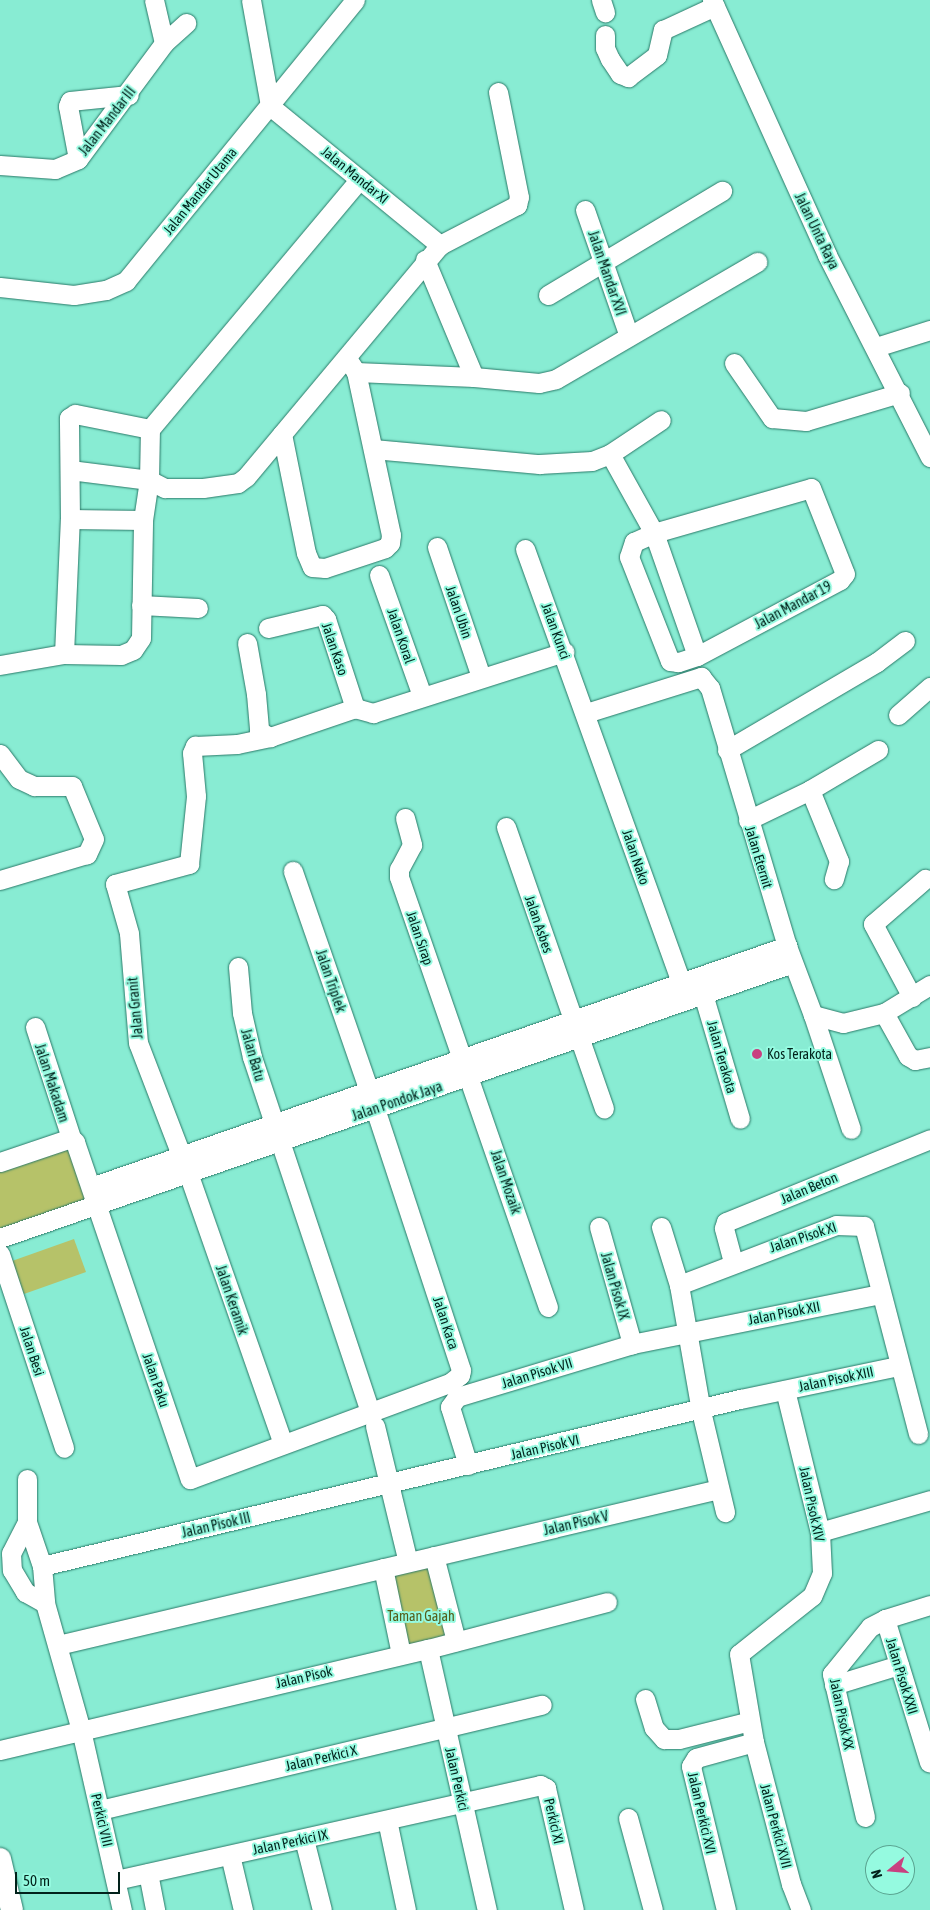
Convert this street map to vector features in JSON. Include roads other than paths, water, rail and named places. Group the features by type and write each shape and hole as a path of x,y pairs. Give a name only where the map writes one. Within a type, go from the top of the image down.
{"main road":[{"path":"0,1860 12,1910"}],"street":[{"path":"154,0 164,44"},
{"path":"251,0 270,106"},
{"name":"Jalan Mandar Utama","path":"0,287 74,295 106,290 126,281 355,0"},
{"path":"605,35 605,48 610,59 620,74 628,77 658,55 663,30 713,3"},
{"name":"Jalan Unta Raya","path":"713,3 745,67 785,165 827,255 900,393 930,457"},
{"name":"Jalan Mandar III","path":"0,164 55,169 78,158 128,95 164,44 186,23"},
{"path":"70,470 149,480 165,488 204,488 238,482 282,434 351,365 425,260 440,245 517,205 518,197 498,92"},
{"path":"78,158 68,106 70,101 128,95"},
{"name":"Jalan Mandar XI","path":"270,106 440,245"},
{"path":"0,665 64,654 121,655 133,650 141,638 143,520 149,480 150,429 360,179"},
{"path":"548,295 722,191"},
{"name":"Jalan Mandar XVI","path":"585,210 629,336"},
{"path":"425,260 474,377"},
{"path":"351,365 539,383 556,379 758,262"},
{"path":"876,347 930,330"},
{"path":"734,363 772,418 806,421 900,393"},
{"path":"282,434 306,553 312,567 325,568 385,548 390,543 373,449 351,365"},
{"path":"64,654 72,415 150,429"},
{"path":"373,449 539,464 592,461 610,454 661,420"},
{"path":"610,454 654,533 696,656"},
{"name":"Jalan Mandar 19","path":"811,488 845,569 840,580 696,656 678,662 670,661 629,557 634,542 654,533 811,488"},
{"path":"70,519 143,520"},
{"name":"Jalan Ubin","path":"437,547 481,678"},
{"name":"Jalan Kunci","path":"526,549 586,713"},
{"name":"Jalan Koral","path":"379,575 422,696"},
{"path":"141,605 198,608"},
{"name":"Jalan Kaso","path":"268,628 322,615 326,620 355,708"},
{"path":"727,750 877,662 905,641"},
{"path":"247,643 256,694 259,731 270,737 355,708 374,713 422,696 564,652"},
{"name":"Jalan Eternit","path":"586,713 701,677 710,688 727,750 790,955"},
{"path":"898,715 930,687"},
{"name":"Jalan Nako","path":"586,713 691,992"},
{"name":"Jalan Granit","path":"184,1164 138,1043 129,933 115,884 188,864 196,796 192,753 195,746 237,744 270,737"},
{"path":"748,820 810,790 878,750"},
{"path":"0,754 19,779 34,786 72,786 94,839 87,854 0,880"},
{"path":"810,790 839,861 834,879"},
{"name":"Jalan Sirap","path":"405,818 412,845 399,869 399,877 466,1067"},
{"name":"Jalan Asbes","path":"506,827 604,1108"},
{"name":"Jalan Triplek","path":"293,871 371,1100"},
{"path":"912,997 873,924 925,880"},
{"path":"790,955 824,1046 851,1129"},
{"name":"Jalan Pondok Jaya","path":"691,992 790,955"},
{"name":"Jalan Pondok Jaya","path":"0,1238 94,1196 575,1029 691,992 790,955"},
{"name":"Jalan Batu","path":"238,967 246,1037 372,1419 390,1484 408,1562"},
{"path":"813,1015 843,1024 884,1013 930,985"},
{"name":"Jalan Terakota","path":"691,992 740,1119"},
{"path":"884,1013 908,1056 915,1060 930,1057"},
{"path":"824,1046 843,1024"},
{"name":"Jalan Makadam","path":"35,1027 71,1138 94,1196"},
{"name":"Jalan Mozaik","path":"466,1067 548,1307"},
{"name":"Jalan Kaca","path":"283,1444 372,1419 450,1383 461,1370 371,1100"},
{"path":"0,1162 71,1138"},
{"name":"Jalan Beton","path":"733,1262 724,1228 726,1222 929,1140"},
{"name":"Jalan Keramik","path":"184,1164 283,1444"},
{"name":"Jalan Paku","path":"94,1196 190,1479 283,1444"},
{"name":"Jalan Pisok XI","path":"679,1285 733,1262 836,1225 857,1224 864,1226 869,1236 880,1294"},
{"name":"Jalan Pisok IX","path":"598,1227 632,1344"},
{"path":"661,1227 679,1285 701,1410 725,1512"},
{"name":"Jalan Besi","path":"0,1254 64,1448"},
{"path":"880,1294 918,1434"},
{"name":"Jalan Pisok XII","path":"688,1332 880,1294"},
{"name":"Jalan Pisok VII","path":"468,1465 450,1406 457,1397 632,1344 688,1332"},
{"name":"Jalan Pisok XIII","path":"701,1410 898,1366"},
{"name":"Jalan Pisok XIV","path":"750,1721 739,1654 812,1596 819,1585 823,1562 820,1532 785,1390"},
{"name":"Jalan Pisok VI","path":"390,1484 701,1410"},
{"path":"27,1479 27,1522 11,1553 12,1570 25,1592 45,1603"},
{"name":"Jalan Pisok III","path":"42,1566 390,1484"},
{"name":"Jalan Pisok V","path":"58,1645 719,1489"},
{"path":"820,1532 930,1500"},
{"name":"Perkici VIII","path":"27,1522 42,1566 45,1603 81,1730 122,1910"},
{"path":"434,1556 456,1641"},
{"path":"382,1568 401,1654"},
{"name":"Jalan Pisok","path":"0,1750 428,1649 607,1602"},
{"name":"Jalan Pisok XX","path":"865,1817 834,1685 834,1670 870,1627 885,1619 930,1605"},
{"name":"Jalan Pisok XXII","path":"885,1619 929,1762"},
{"name":"Jalan Perkici","path":"428,1649 487,1910"},
{"path":"834,1685 899,1665"},
{"path":"645,1699 654,1728 664,1739 679,1739 750,1721 754,1742"},
{"name":"Jalan Perkici X","path":"100,1810 542,1705"},
{"name":"Jalan Perkici XVI","path":"726,1910 691,1766 696,1758 754,1742"},
{"name":"Jalan Perkici XVII","path":"754,1742 791,1884 801,1910"},
{"name":"Perkici XI","path":"463,1803 540,1785 546,1788 574,1910"},
{"name":"Jalan Perkici IX","path":"116,1880 463,1803"},
{"path":"628,1818 653,1910"},
{"path":"387,1820 406,1910"},
{"path":"304,1839 322,1910"},
{"path":"230,1855 243,1910"},
{"path":"148,1873 155,1910"}],"place":[{"name":"Kos Terakota","path":"757,1054"}],"park label":[{"name":"Taman Gajah","path":"421,1616"}]}
